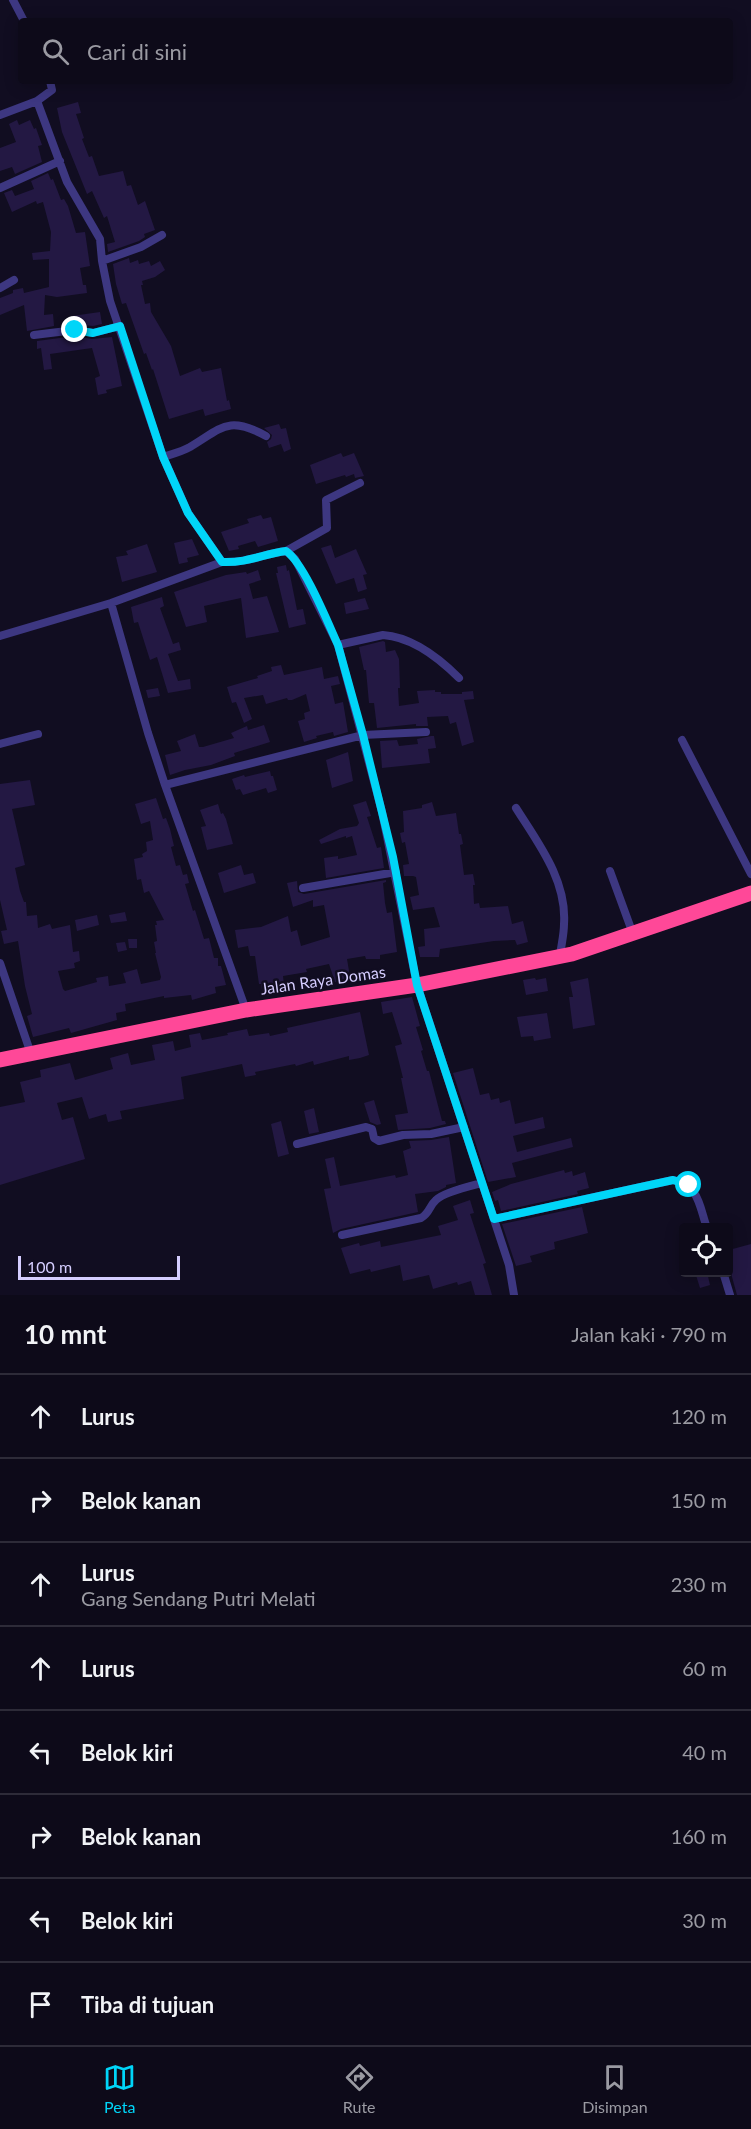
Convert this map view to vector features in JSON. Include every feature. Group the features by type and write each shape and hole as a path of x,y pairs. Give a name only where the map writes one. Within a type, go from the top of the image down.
{"highway":[{"name":"Jalan Raya Domas","path":"0,1060 246,1010 417,985 587,950 751,893"}],"street":[{"path":"13,0 22,18"},
{"path":"0,115 37,100 52,90 51,84"},
{"path":"37,100 68,182 98,234 111,301 163,457 188,513 222,562"},
{"path":"0,188 60,161"},
{"path":"102,261 141,247 162,235"},
{"path":"0,288 14,280"},
{"path":"33,335 75,330 93,333 120,326"},
{"path":"163,457 183,451 222,426 237,425 251,428 266,436"},
{"path":"0,636 111,603 222,562 238,563 286,551 327,528 326,504 329,498 360,483"},
{"path":"286,551 298,564 338,645 363,735 396,872 417,985 509,1265 514,1295"},
{"path":"111,603 165,785 246,1010"},
{"path":"338,645 383,634 390,635 422,648 444,663 459,678"},
{"path":"165,785 363,735 426,732"},
{"path":"0,744 38,734"},
{"path":"682,740 751,874"},
{"path":"516,808 554,872 563,900 564,922 560,956"},
{"path":"610,871 633,935"},
{"path":"303,888 396,872"},
{"path":"0,963 32,1054"},
{"path":"297,1144 366,1127 372,1129 374,1138 379,1141 403,1135 431,1134 464,1127"},
{"path":"494,1219 673,1180 689,1185 695,1192 706,1223"},
{"path":"342,1235 421,1218 428,1214 434,1201 441,1196 482,1183"},
{"path":"725,1277 730,1295"}],"building":[{"path":"78,102 81,113 76,114 84,138 82,139 89,157 92,156 99,176 123,171 127,186 131,185 138,205 145,201 155,230 144,234 145,237 139,241 108,252 107,244 115,242 107,216 104,218 92,191 87,194 62,132 57,108"},
{"path":"17,120 19,125 30,120 34,129 36,128 42,145 38,146 42,162 15,174 12,167 0,171 0,148 16,142 9,124"},
{"path":"48,173 51,180 53,179 61,200 64,199 68,206 76,233 85,232 90,266 80,268 87,293 57,297 45,295 44,315 53,314 54,326 27,331 24,305 0,315 0,298 13,293 13,290 23,288 24,293 49,287 49,259 33,260 32,253 50,251 51,232 43,202 37,204 36,201 12,212 4,193 12,190 15,196 34,189 31,181"},
{"path":"129,258 130,263 138,260 139,264 149,261 151,266 160,261 165,270 155,277 142,281 145,304 150,303 151,312 171,346 180,376 200,368 202,372 221,368 227,401 229,400 231,409 205,416 203,409 169,419 153,369 146,353 144,354 126,303 122,304 116,284 113,264"},
{"path":"100,312 102,324 93,326 73,324 72,316"},
{"path":"75,336 92,339 112,337 122,386 106,390 107,393 98,395 95,378 100,376 92,348 50,354 52,369 44,370 41,348 37,349 37,341"},
{"path":"279,424 281,429 286,428 291,449 284,452 281,444 269,448 267,442 272,435 264,428"},
{"path":"341,453 343,457 354,453 364,476 355,478 354,474 346,477 345,475 316,484 310,465"},
{"path":"261,515 263,519 271,517 278,541 258,547 255,541 229,551 221,532 249,523 247,519"},
{"path":"192,539 199,555 187,558 188,562 179,564 174,543"},
{"path":"147,544 157,572 122,582 116,557 128,555 126,551"},
{"path":"331,545 335,558 356,549 367,574 363,575 367,589 358,592 354,578 336,584 321,548"},
{"path":"286,565 297,610 303,609 306,624 289,628 276,573 278,573 277,567"},
{"path":"258,570 261,580 249,584 253,599 267,596 279,632 246,638 241,598 204,606 207,622 186,627 174,592 226,575 246,572 247,574"},
{"path":"162,597 164,606 160,608 173,644 179,642 181,650 168,654 178,681 190,679 191,689 168,693 157,657 150,660 138,622 134,623 131,607"},
{"path":"365,598 369,609 346,614 344,603"},
{"path":"383,641 386,652 395,650 399,659 399,706 419,703 417,691 435,690 441,694 462,694 462,692 473,691 474,699 464,700 474,742 462,746 456,722 450,724 448,716 427,717 428,726 416,726 416,724 377,728 374,703 369,703 366,670 364,670 359,647"},
{"path":"281,665 284,675 322,667 324,679 338,676 340,684 331,686 335,704 343,702 348,732 334,736 333,732 304,742 298,721 305,719 304,713 310,711 306,694 292,700 287,698 266,704 263,695 244,698 252,719 244,723 236,702 232,703 227,687 258,678 257,676 272,671 271,667"},
{"path":"158,688 160,696 148,698 146,690"},
{"path":"264,725 270,742 234,753 235,756 211,765 170,775 165,755 181,751 177,741 195,734 199,747 203,747 234,738 231,733 247,726 248,730"},
{"path":"434,736 436,748 428,749 430,763 382,768 380,741 397,740 399,746 418,744 417,739"},
{"path":"348,752 353,781 332,788 326,760"},
{"path":"270,771 277,790 268,793 266,788 243,795 240,789 236,790 232,779"},
{"path":"30,780 35,805 12,809 25,865 15,868 20,891 26,902 27,916 37,915 38,928 50,924 52,929 70,925 73,952 79,951 80,961 74,963 75,968 58,971 63,989 65,991 97,982 96,978 108,976 109,986 126,983 123,973 137,969 141,984 160,980 154,942 157,941 155,925 157,925 156,921 164,920 149,891 144,893 141,879 137,880 134,859 143,857 142,854 147,851 146,842 153,840 150,821 141,824 135,804 156,798 163,819 166,818 170,829 174,846 171,847 176,866 180,865 183,875 187,874 189,883 185,884 193,911 195,910 204,939 209,938 214,958 218,958 218,966 221,966 226,985 215,987 216,993 192,1000 191,995 164,998 164,996 125,1004 126,1011 116,1013 117,1020 71,1033 69,1028 33,1037 27,1016 32,1014 18,941 4,944 1,931 7,930 0,900 0,784"},
{"path":"366,801 371,816 367,817 377,848 381,847 384,868 326,878 324,858 338,856 338,859 357,855 352,836 321,844 319,840 340,829 357,826 359,823 353,805"},
{"path":"432,802 436,816 456,813 463,844 460,845 464,875 473,874 474,904 479,903 480,908 508,906 512,924 523,921 528,942 517,945 515,940 494,941 440,949 439,957 420,957 418,947 425,946 424,929 440,927 434,907 413,910 410,897 419,895 416,877 404,876 403,865 409,864 405,842 402,843 400,833 404,832 403,811 422,808 422,805"},
{"path":"218,804 221,814 223,813 226,819 233,844 207,850 201,827 206,826 200,810"},
{"path":"241,865 244,875 253,873 256,883 224,893 218,873"},
{"path":"386,880 383,883 385,903 387,913 392,912 397,952 380,955 380,959 366,959 365,956 347,959 350,977 335,982 329,964 306,969 307,972 283,976 284,985 279,986 280,994 263,996 255,956 250,956 248,946 238,948 235,930 261,927 288,916 291,932 297,930 301,946 330,937 324,905 313,907 313,900 293,907 287,883 297,881 298,892 304,894"},
{"path":"125,912 127,921 111,923 109,915"},
{"path":"97,915 99,925 77,931 75,920"},
{"path":"128,939 137,939 137,948 129,948"},
{"path":"125,942 127,950 118,952 116,943"},
{"path":"535,978 536,980 546,978 548,991 526,995 523,980"},
{"path":"588,978 595,1025 573,1029 569,997 573,997 570,982"},
{"path":"412,997 420,1026 416,1027 423,1050 421,1051 427,1071 429,1071 442,1121 446,1124 430,1128 398,1130 395,1115 408,1113 395,1046 402,1044 392,1012 383,1014 381,1002"},
{"path":"360,1012 369,1055 360,1058 349,1060 349,1056 314,1065 313,1061 255,1072 256,1075 245,1077 242,1064 181,1077 184,1099 120,1111 122,1119 108,1122 106,1114 89,1119 82,1097 57,1103 62,1120 73,1117 85,1159 0,1185 0,1107 25,1102 20,1082 41,1077 40,1070 70,1063 75,1080 113,1069 110,1058 128,1053 131,1065 155,1060 152,1045 173,1041 175,1051 191,1047 189,1035 200,1033 202,1040 247,1029 249,1036 269,1033 270,1036 288,1032 287,1028"},
{"path":"547,1013 551,1038 534,1041 533,1036 521,1037 517,1017"},
{"path":"473,1068 480,1095 489,1093 491,1100 499,1098 500,1103 510,1100 515,1124 543,1117 545,1128 513,1136 517,1152 571,1138 573,1147 512,1163 516,1177 488,1182 453,1073"},
{"path":"374,1100 381,1124 377,1125 370,1122 364,1103"},
{"path":"314,1108 319,1132 309,1134 304,1111"},
{"path":"281,1121 289,1154 278,1157 271,1124"},
{"path":"449,1137 456,1183 446,1185 438,1191 415,1194 418,1212 341,1229 333,1233 324,1189 331,1188 325,1159 334,1157 340,1186 395,1175 396,1178 408,1175 403,1151 411,1148 409,1141"},
{"path":"564,1170 565,1173 572,1171 573,1176 585,1172 589,1188 577,1191 578,1194 501,1211 498,1200 495,1201 492,1192 511,1184"},
{"path":"470,1200 474,1213 470,1214 486,1263 483,1264 492,1295 475,1295 471,1281 458,1285 457,1282 433,1289 429,1275 403,1281 400,1265 350,1274 341,1248 380,1241 381,1247 441,1235 438,1226 458,1220 453,1206"},
{"path":"582,1207 588,1233 554,1242 555,1249 530,1256 532,1262 516,1266 502,1224"},
{"path":"751,1244 751,1295 737,1295 732,1277 733,1249"},
{"path":"697,1277 708,1277 710,1285 700,1288"}],"route":[{"path":"75,330 93,333 120,326 163,457 188,513 222,562 238,563 286,551 298,564 331,630 338,645 363,735 393,857 417,985 494,1219 673,1180 689,1185"}]}
